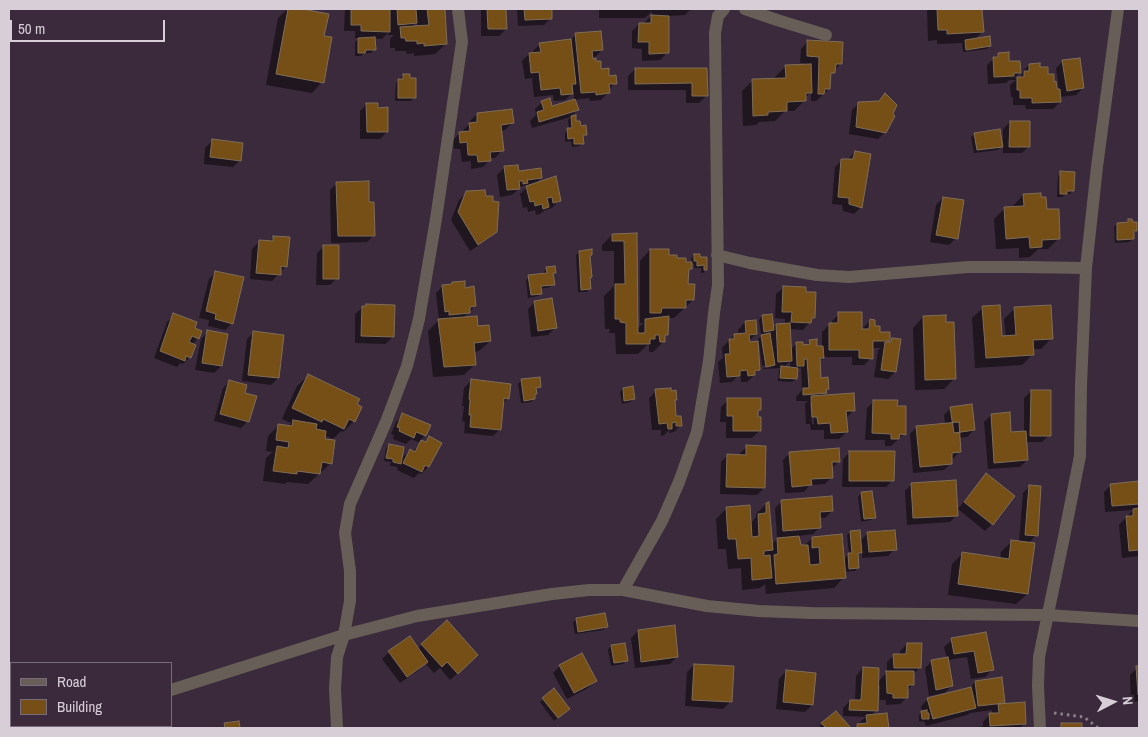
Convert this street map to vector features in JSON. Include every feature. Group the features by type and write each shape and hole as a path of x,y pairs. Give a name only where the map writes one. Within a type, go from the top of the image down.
{"street":[{"path":"623,590 662,521 679,482 697,432 709,361 718,285 715,33 718,16 724,9"},
{"path":"745,9 826,35"},
{"path":"1040,728 1039,657 1080,456 1080,385 1086,268 1096,166 1118,9"},
{"path":"338,728 335,689 337,657 344,635 350,600 350,571 346,533 350,504 386,422 407,366 419,318 436,219 462,42 460,10"},
{"path":"717,255 817,276 849,277 968,268 1086,268"},
{"path":"172,690 344,635 417,616 589,590 623,590 708,606 759,611 1047,615 1139,621"}],"path":[{"path":"1039,710 1084,717 1098,728"}],"building":[{"path":"288,9 302,9 329,14 324,36 332,37 324,83 276,74"},
{"path":"351,9 390,9 390,32 361,31 361,25 351,25"},
{"path":"397,9 416,9 417,23 398,25"},
{"path":"427,9 445,9 447,44 424,46 424,43 417,44 417,41 406,41 405,38 401,38 400,27 429,25"},
{"path":"487,9 506,9 507,29 488,29"},
{"path":"524,9 552,9 552,19 525,20"},
{"path":"937,9 982,9 984,32 947,34 947,30 938,30"},
{"path":"651,15 669,16 669,53 649,54 649,42 638,42 639,23 651,23"},
{"path":"601,31 603,50 592,51 593,59 596,58 596,61 601,61 601,69 609,68 609,76 616,75 617,84 609,84 610,93 596,95 596,92 581,93 575,33"},
{"path":"990,36 991,46 966,50 965,40"},
{"path":"375,37 376,50 366,50 365,53 358,53 358,38"},
{"path":"571,39 576,84 572,84 573,94 561,95 560,88 541,90 539,72 531,73 529,53 541,52 539,43"},
{"path":"807,40 843,42 842,64 836,64 835,73 831,73 830,89 825,89 824,94 818,94 819,57 807,56"},
{"path":"1009,52 1009,61 1020,61 1021,73 1014,73 1014,76 994,77 993,57 998,57 998,53"},
{"path":"1080,58 1084,88 1067,91 1062,60"},
{"path":"1040,63 1040,67 1048,67 1048,74 1054,74 1054,82 1056,81 1057,89 1060,89 1061,102 1032,103 1032,98 1020,98 1020,90 1017,90 1017,77 1024,77 1024,71 1029,71 1029,64"},
{"path":"811,64 812,93 806,93 806,101 787,102 787,111 768,112 768,115 753,116 752,79 786,78 785,65"},
{"path":"635,68 707,68 708,96 692,96 692,83 635,84"},
{"path":"403,74 410,74 410,78 416,78 416,98 398,98 398,79 403,79"},
{"path":"885,93 897,105 893,114 895,116 886,133 856,127 858,102 879,101"},
{"path":"550,98 552,106 575,99 579,110 539,122 537,112 544,110 541,101"},
{"path":"366,103 378,103 378,108 388,107 388,132 367,132"},
{"path":"512,109 514,123 501,125 504,151 490,152 491,161 478,162 477,155 468,155 467,142 460,143 459,132 470,131 469,123 477,122 477,113"},
{"path":"576,115 576,121 580,121 581,126 586,125 587,135 583,135 584,144 574,144 574,138 568,139 567,128 572,128 571,116"},
{"path":"1010,121 1030,121 1030,147 1009,147"},
{"path":"1000,129 1003,147 977,150 974,133"},
{"path":"212,139 243,143 241,161 210,157"},
{"path":"855,151 871,154 862,208 849,204 849,198 838,197 841,159 853,159"},
{"path":"518,165 519,171 541,168 542,178 527,180 528,183 523,184 523,181 519,181 520,189 507,190 504,166"},
{"path":"1060,171 1075,172 1074,191 1060,194"},
{"path":"556,176 561,201 553,203 552,197 547,198 549,207 543,209 542,204 535,206 534,201 530,202 526,186"},
{"path":"369,181 369,202 374,202 375,236 338,236 336,182"},
{"path":"485,190 486,196 493,196 493,201 499,202 497,232 478,245 458,212 466,191"},
{"path":"1041,193 1041,197 1046,197 1047,209 1059,209 1060,239 1042,240 1042,247 1030,248 1029,237 1006,239 1004,207 1024,206 1023,194"},
{"path":"943,197 964,200 958,239 936,235"},
{"path":"1128,219 1137,222 1137,231 1134,231 1134,239 1117,240 1117,223 1128,222"},
{"path":"637,233 638,333 645,333 645,319 669,316 668,335 665,335 665,342 660,342 659,335 655,335 655,339 650,339 650,344 626,344 626,323 620,322 620,319 615,319 615,284 625,284 624,241 612,241 612,234"},
{"path":"273,236 290,237 287,267 281,266 281,275 256,273 259,240 273,241"},
{"path":"323,245 339,245 339,279 323,279"},
{"path":"592,249 592,255 590,256 591,289 581,290 579,251"},
{"path":"650,249 669,249 669,255 677,255 677,258 686,258 686,262 692,262 692,269 689,269 688,284 695,284 694,300 686,300 686,308 662,308 661,313 650,313"},
{"path":"694,254 700,254 700,257 707,257 707,270 704,270 704,265 697,266 697,261 694,261"},
{"path":"555,266 556,273 553,273 555,285 541,286 542,294 531,295 528,275 547,273 546,267"},
{"path":"215,271 244,277 233,324 215,319 216,314 206,311"},
{"path":"465,281 465,288 474,286 476,306 470,307 470,313 449,315 449,311 445,312 442,285"},
{"path":"783,286 806,287 806,292 816,292 815,318 812,318 811,323 791,322 792,312 782,312"},
{"path":"552,298 557,328 538,331 534,301"},
{"path":"366,304 395,305 394,337 361,336 362,306 366,306"},
{"path":"1000,305 1002,336 1016,335 1014,307 1051,305 1053,339 1033,340 1034,355 986,358 982,306"},
{"path":"838,312 862,312 862,329 869,329 870,319 875,320 875,326 880,326 880,332 890,332 890,341 873,341 873,359 859,358 859,350 829,350 829,323 838,323"},
{"path":"173,313 197,322 195,328 202,331 199,339 192,336 189,342 196,345 191,358 186,356 185,361 160,351"},
{"path":"772,314 774,330 764,332 762,315"},
{"path":"946,315 946,322 954,322 956,379 925,380 923,316"},
{"path":"477,316 478,326 489,325 491,341 474,343 476,365 444,367 438,319"},
{"path":"756,320 757,334 749,335 750,342 758,341 760,370 755,371 755,375 748,376 747,370 740,371 740,376 727,377 725,354 730,354 729,339 734,339 734,334 746,333 745,321"},
{"path":"790,323 792,361 778,362 776,324"},
{"path":"207,330 228,334 222,366 202,363"},
{"path":"253,331 284,335 279,378 248,375"},
{"path":"770,333 775,365 766,367 761,335"},
{"path":"892,338 901,339 896,372 881,370 885,342 891,342"},
{"path":"817,339 817,346 823,346 824,358 820,358 821,378 828,377 829,389 826,390 827,393 803,395 803,388 809,388 807,359 804,359 804,366 797,366 796,342 803,342 803,345 810,344 809,340"},
{"path":"781,366 798,368 797,379 780,378"},
{"path":"308,374 360,399 357,404 362,407 355,422 349,419 344,429 323,419 322,422 292,408"},
{"path":"540,377 541,387 536,388 537,394 535,394 535,399 524,401 521,379"},
{"path":"471,379 511,384 509,399 504,398 501,430 470,427 469,399"},
{"path":"229,380 247,385 245,393 257,396 249,422 220,414"},
{"path":"633,386 635,399 624,401 623,388"},
{"path":"671,388 671,391 676,390 676,416 681,416 682,426 676,426 676,422 672,423 672,429 668,429 667,423 659,424 655,389"},
{"path":"1031,390 1051,390 1051,436 1030,436"},
{"path":"854,393 855,411 846,411 848,432 831,433 830,423 818,424 817,417 812,417 811,396"},
{"path":"727,398 761,398 761,410 758,410 758,417 761,417 761,431 733,431 733,416 727,416"},
{"path":"873,400 898,400 897,406 906,406 906,435 900,434 899,439 891,439 891,434 872,433"},
{"path":"972,404 975,430 954,433 950,407"},
{"path":"1010,412 1011,432 1026,431 1028,460 994,463 991,414"},
{"path":"402,413 431,425 426,436 416,432 414,438 399,431 400,428 397,427"},
{"path":"293,420 317,424 316,429 326,431 325,439 335,440 332,464 322,462 320,474 297,471 297,474 273,471 277,446 288,448 289,442 276,440 278,424 292,426"},
{"path":"959,422 961,452 952,453 952,464 920,467 916,426"},
{"path":"429,436 442,443 429,467 425,465 422,472 403,463 410,449 415,452 421,440 426,442"},
{"path":"389,444 404,447 401,464 393,462 393,459 386,458"},
{"path":"746,445 766,446 765,488 726,487 727,454 746,455"},
{"path":"839,448 840,462 832,462 833,478 811,479 812,485 792,487 789,452"},
{"path":"849,451 895,451 894,481 849,481"},
{"path":"986,473 1015,496 993,525 964,502"},
{"path":"956,480 958,516 913,518 911,483"},
{"path":"1139,481 1139,504 1112,506 1110,484"},
{"path":"1029,485 1041,486 1038,536 1025,535"},
{"path":"872,491 876,518 864,519 861,492"},
{"path":"832,496 833,511 820,512 821,528 783,531 781,500"},
{"path":"769,502 773,550 764,551 764,556 770,555 772,578 752,580 751,558 738,559 736,539 728,539 726,507 750,505 752,537 759,536 758,514 766,513 766,503"},
{"path":"1139,508 1139,550 1129,551 1126,516 1133,516 1133,509"},
{"path":"860,530 862,553 858,553 859,568 849,569 848,553 852,553 850,531"},
{"path":"895,530 897,550 869,552 867,532"},
{"path":"842,534 846,578 776,584 774,555 778,554 777,538 799,536 801,545 808,545 810,565 820,564 819,547 812,548 812,537"},
{"path":"1011,540 1035,543 1028,594 958,584 962,552 1009,559"},
{"path":"605,613 608,627 578,632 576,618"},
{"path":"447,620 478,655 458,674 447,662 442,667 421,644"},
{"path":"675,625 678,657 641,662 638,630"},
{"path":"986,632 994,670 978,673 974,651 954,654 951,638"},
{"path":"410,636 428,662 407,677 388,651"},
{"path":"625,643 628,661 614,663 611,645"},
{"path":"907,643 922,643 921,668 894,668 893,654 906,654"},
{"path":"582,653 597,681 574,693 559,665"},
{"path":"948,657 953,686 936,690 931,660"},
{"path":"694,664 734,666 732,702 692,700"},
{"path":"1136,666 1139,666 1139,695 1138,695"},
{"path":"863,667 879,668 878,711 849,710 850,700 861,700"},
{"path":"786,670 816,673 813,705 783,702"},
{"path":"886,671 914,671 914,685 908,685 908,698 893,698 893,694 887,693"},
{"path":"1002,677 1005,703 978,706 975,681"},
{"path":"971,687 976,708 933,719 927,698"},
{"path":"554,688 570,709 558,718 542,698"},
{"path":"1025,702 1026,724 990,726 989,713 999,713 998,704"},
{"path":"927,710 929,719 922,719 921,711"},
{"path":"836,711 851,728 826,728 821,723"},
{"path":"887,713 889,728 857,728 857,724 867,723 866,715"},
{"path":"239,721 240,728 225,728 224,723"},
{"path":"1061,723 1082,723 1082,728 1061,728"}]}
